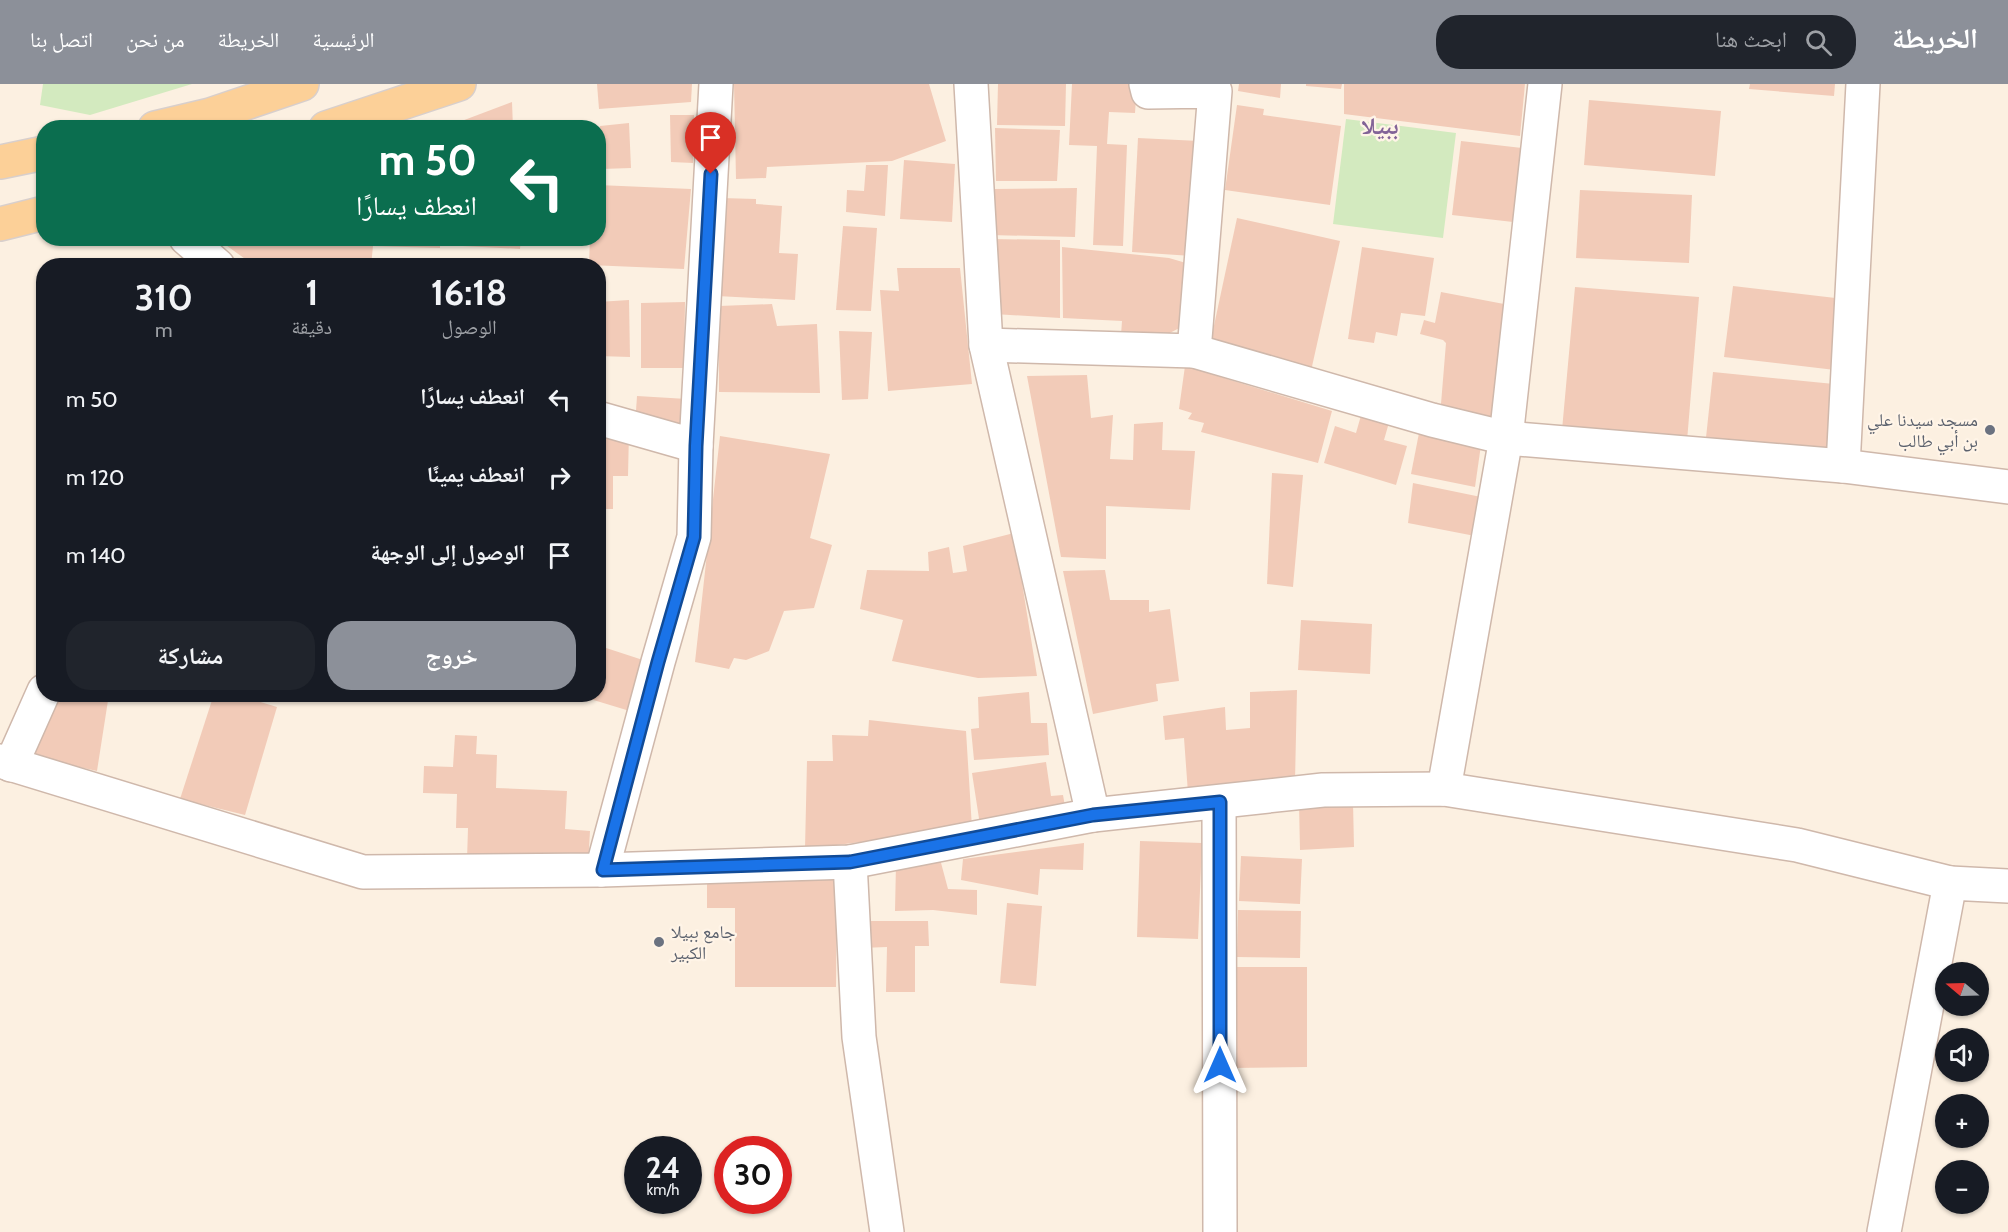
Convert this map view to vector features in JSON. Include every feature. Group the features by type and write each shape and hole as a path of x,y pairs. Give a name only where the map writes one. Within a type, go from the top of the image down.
{"main road":[{"path":"189,120 302,84"},
{"path":"350,120 459,84"},
{"path":"0,162 36,155"},
{"path":"0,224 36,215"}],"street":[{"path":"603,870 694,537 696,446 717,84"},
{"path":"971,84 986,345 1093,815"},
{"path":"1146,84 1148,92 1215,91 1194,351"},
{"path":"1444,789 1506,438 1545,84"},
{"path":"1843,466 1863,84"},
{"path":"195,246 209,258"},
{"path":"986,345 1194,351 1431,420 1506,438 1843,466 2008,487"},
{"path":"606,420 696,446"},
{"path":"38,702 6,763 363,872 603,870 850,862 1093,815 1323,790 1444,789 1797,845 1950,883 2008,886"},
{"path":"1220,802 1220,1232"},
{"path":"850,862 858,1037 887,1232"},
{"path":"1884,1232 1950,883"}],"green space":[{"path":"43,84 192,84 90,115 40,105"},
{"path":"1346,119 1456,133 1443,238 1333,224"}],"building":[{"path":"597,84 692,84 691,102 599,109"},
{"path":"734,84 929,84 946,141 892,161 767,167 766,178 736,179"},
{"path":"998,84 1066,84 1065,126 997,125"},
{"path":"1072,84 1137,84 1135,113 1109,112 1107,144 1127,145 1123,246 1093,245 1097,146 1069,145"},
{"path":"1239,84 1281,84 1280,98 1238,91"},
{"path":"1306,84 1342,84 1341,89 1306,86"},
{"path":"1344,84 1525,84 1520,136 1344,114"},
{"path":"1750,84 1835,84 1834,96 1749,89"},
{"path":"1589,100 1721,111 1715,176 1584,165"},
{"path":"512,102 513,120 464,120"},
{"path":"1237,105 1264,109 1263,115 1341,126 1330,205 1225,190"},
{"path":"670,115 694,115 693,163 671,162"},
{"path":"629,123 631,168 606,169 606,125"},
{"path":"995,128 1060,130 1057,181 996,181"},
{"path":"1138,138 1199,141 1192,256 1132,252"},
{"path":"1461,141 1522,148 1513,222 1452,215"},
{"path":"904,160 955,164 952,222 900,219"},
{"path":"866,165 888,165 885,216 846,212 847,190 864,191"},
{"path":"606,185 691,189 684,269 606,266 606,258 589,258 590,246 606,246"},
{"path":"1077,188 1075,237 990,235 993,189"},
{"path":"1580,190 1692,195 1689,263 1576,258"},
{"path":"721,198 756,199 756,204 782,206 779,253 798,254 795,300 717,296"},
{"path":"1237,218 1340,241 1311,371 1209,349"},
{"path":"843,226 877,228 871,311 836,310"},
{"path":"991,239 1060,240 1060,318 994,314"},
{"path":"227,246 373,246 372,258 244,258"},
{"path":"373,246 440,246 440,248"},
{"path":"463,246 520,246 520,249"},
{"path":"1062,247 1169,258 1186,263 1189,323 1164,336 1121,335 1122,321 1063,318"},
{"path":"1362,247 1434,258 1425,316 1401,313 1397,336 1376,332 1374,343 1348,339"},
{"path":"897,268 960,268 972,384 888,391 880,290 899,291"},
{"path":"1733,286 1844,299 1835,370 1724,357"},
{"path":"1575,287 1699,297 1687,441 1562,430"},
{"path":"1441,292 1504,304 1490,425 1440,416 1446,343 1443,340 1420,334 1424,320 1435,323"},
{"path":"629,300 630,357 606,356 606,301"},
{"path":"685,302 684,368 641,368 641,303"},
{"path":"772,304 777,326 817,324 820,393 719,392 719,306"},
{"path":"839,331 872,332 868,399 842,400"},
{"path":"1185,366 1332,411 1318,463 1201,432 1204,423 1188,419 1192,413 1179,409"},
{"path":"1713,372 1834,384 1827,459 1705,447"},
{"path":"1087,375 1091,418 1113,415 1110,459 1133,460 1134,424 1163,422 1162,450 1195,451 1190,510 1106,506 1106,559 1061,557 1027,376"},
{"path":"637,396 687,399 685,428 635,426"},
{"path":"1362,412 1390,419 1384,440 1407,446 1396,485 1324,463 1335,426 1356,433"},
{"path":"606,432 629,432 628,476 613,476 613,509 606,509"},
{"path":"1419,433 1481,445 1475,487 1411,474"},
{"path":"720,436 830,454 810,538 832,545 814,608 784,611 769,651 746,660 734,658 729,669 695,662"},
{"path":"1272,473 1303,475 1293,587 1267,584"},
{"path":"1413,483 1481,497 1475,536 1408,523"},
{"path":"1014,533 1037,676 978,678 892,661 903,620 860,609 867,570 929,571 928,552 949,547 953,573 967,571 963,546"},
{"path":"1105,570 1110,600 1149,600 1149,612 1170,609 1179,681 1156,684 1158,701 1093,714 1063,571"},
{"path":"1301,620 1372,624 1370,674 1298,670"},
{"path":"606,648 649,662 633,712 600,702 606,702"},
{"path":"1297,690 1295,781 1188,793 1184,738 1165,740 1163,716 1225,707 1226,730 1250,728 1250,692"},
{"path":"1029,692 1031,723 1047,723 1049,755 974,760 971,729 979,728 978,697"},
{"path":"49,702 108,702 97,771 26,755"},
{"path":"211,702 260,702 277,707 245,815 180,799"},
{"path":"869,720 966,731 972,828 805,849 807,761 833,761 832,735 868,736"},
{"path":"455,735 477,736 476,754 497,755 496,788 567,791 565,829 590,831 588,865 467,860 468,828 456,828 457,794 423,793 424,766 453,767"},
{"path":"1046,762 1051,796 1063,795 1066,812 980,825 972,773"},
{"path":"1353,802 1354,847 1300,850 1299,804"},
{"path":"1140,841 1202,843 1198,939 1137,937"},
{"path":"1084,843 1083,870 1040,869 1038,895 961,880 963,859"},
{"path":"1241,856 1302,859 1300,904 1239,901"},
{"path":"940,859 948,889 977,890 977,915 933,910 895,911 896,864"},
{"path":"707,877 837,877 836,987 735,987 735,908 707,908"},
{"path":"1007,903 1042,906 1036,986 1000,983"},
{"path":"1238,910 1301,911 1300,958 1237,957"},
{"path":"860,921 928,921 929,946 915,946 915,992 886,992 887,947 861,948"},
{"path":"1232,967 1307,967 1307,1067 1232,1068"}],"place":[{"name":"مسجد سيدنا علي بن أبي طالب","path":"1990,430"},
{"name":"جامع ببيلا الكبير","path":"659,942"}],"district":[{"name":"ببيلا","path":"1380,126"}],"route":[{"path":"711,174 696,446 694,537 603,870 850,862 1093,815 1220,802 1220,1065"}]}
